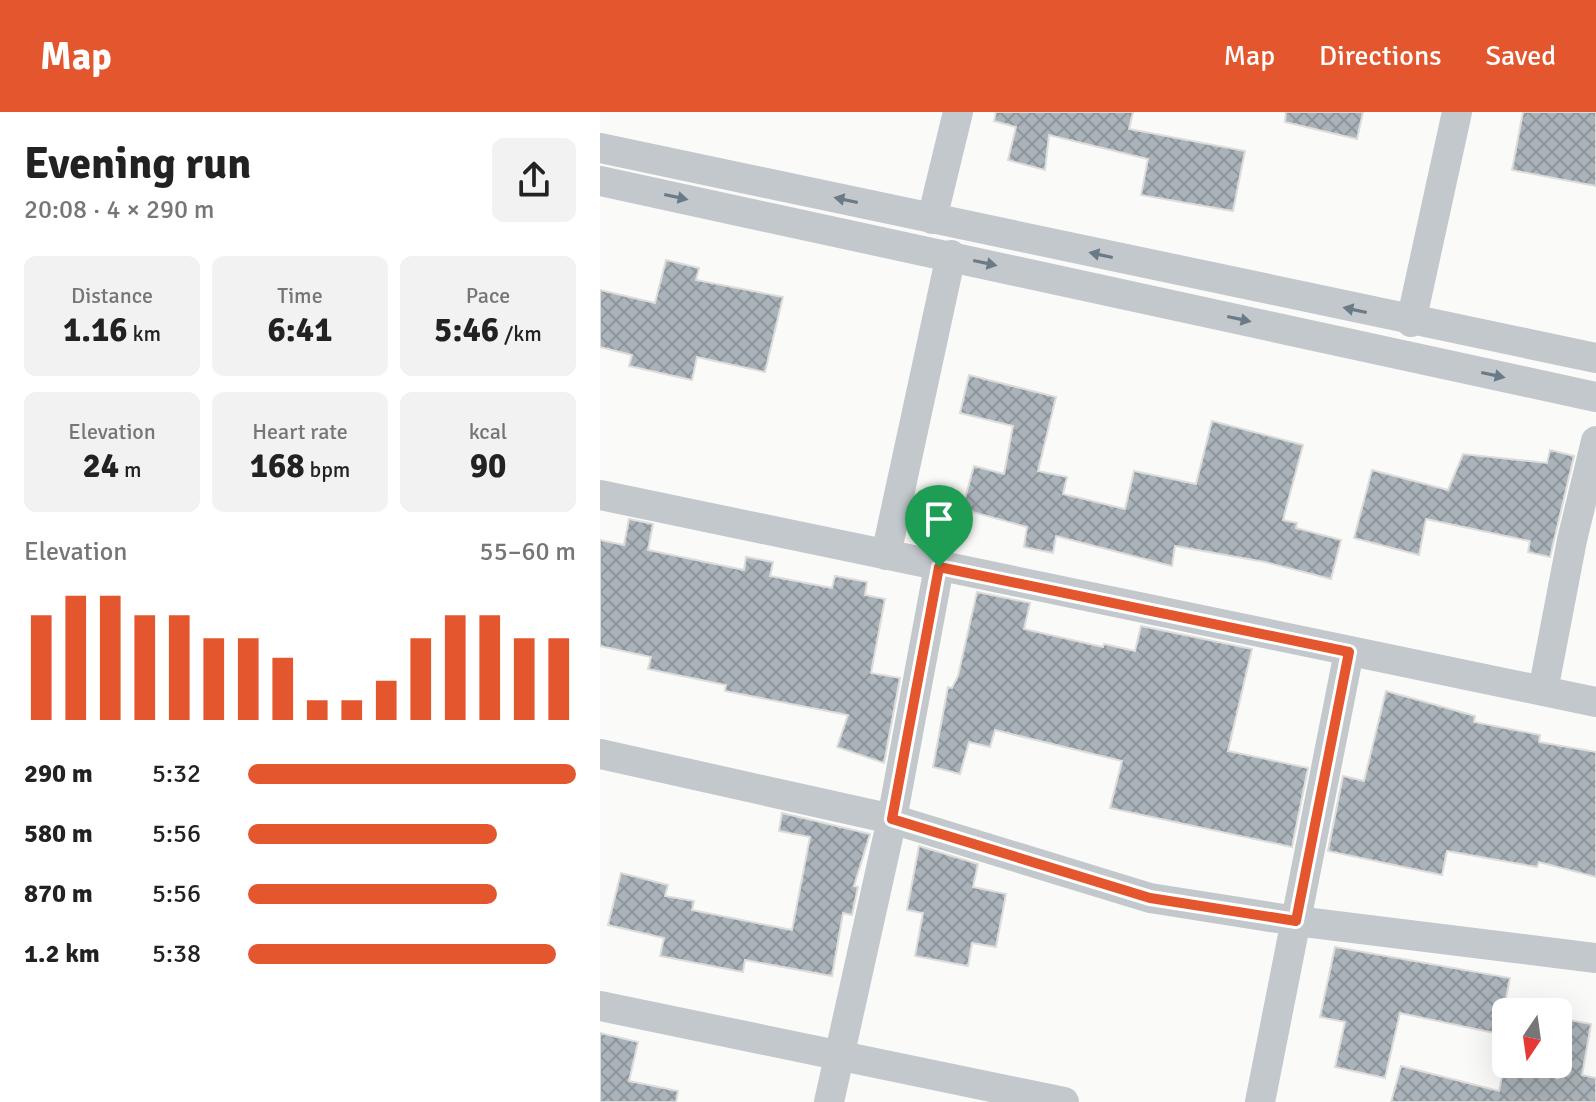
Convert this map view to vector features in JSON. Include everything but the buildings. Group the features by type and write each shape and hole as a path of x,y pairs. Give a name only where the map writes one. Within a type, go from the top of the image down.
{"street":[{"path":"932,219 958,112"},
{"path":"1411,322 1457,112"},
{"path":"600,148 1411,322 1596,358"},
{"path":"600,181 1596,397"},
{"path":"886,555 951,255"},
{"path":"1543,691 1572,540 1596,441"},
{"path":"600,495 1596,702"},
{"path":"829,1102 892,819 939,567"},
{"path":"1260,1102 1349,652"},
{"path":"600,754 892,819 1150,898 1296,921 1596,958"},
{"path":"600,1006 1064,1102"}],"route":[{"path":"939,567 1349,652 1296,921 1150,898 892,819 939,567"}]}
